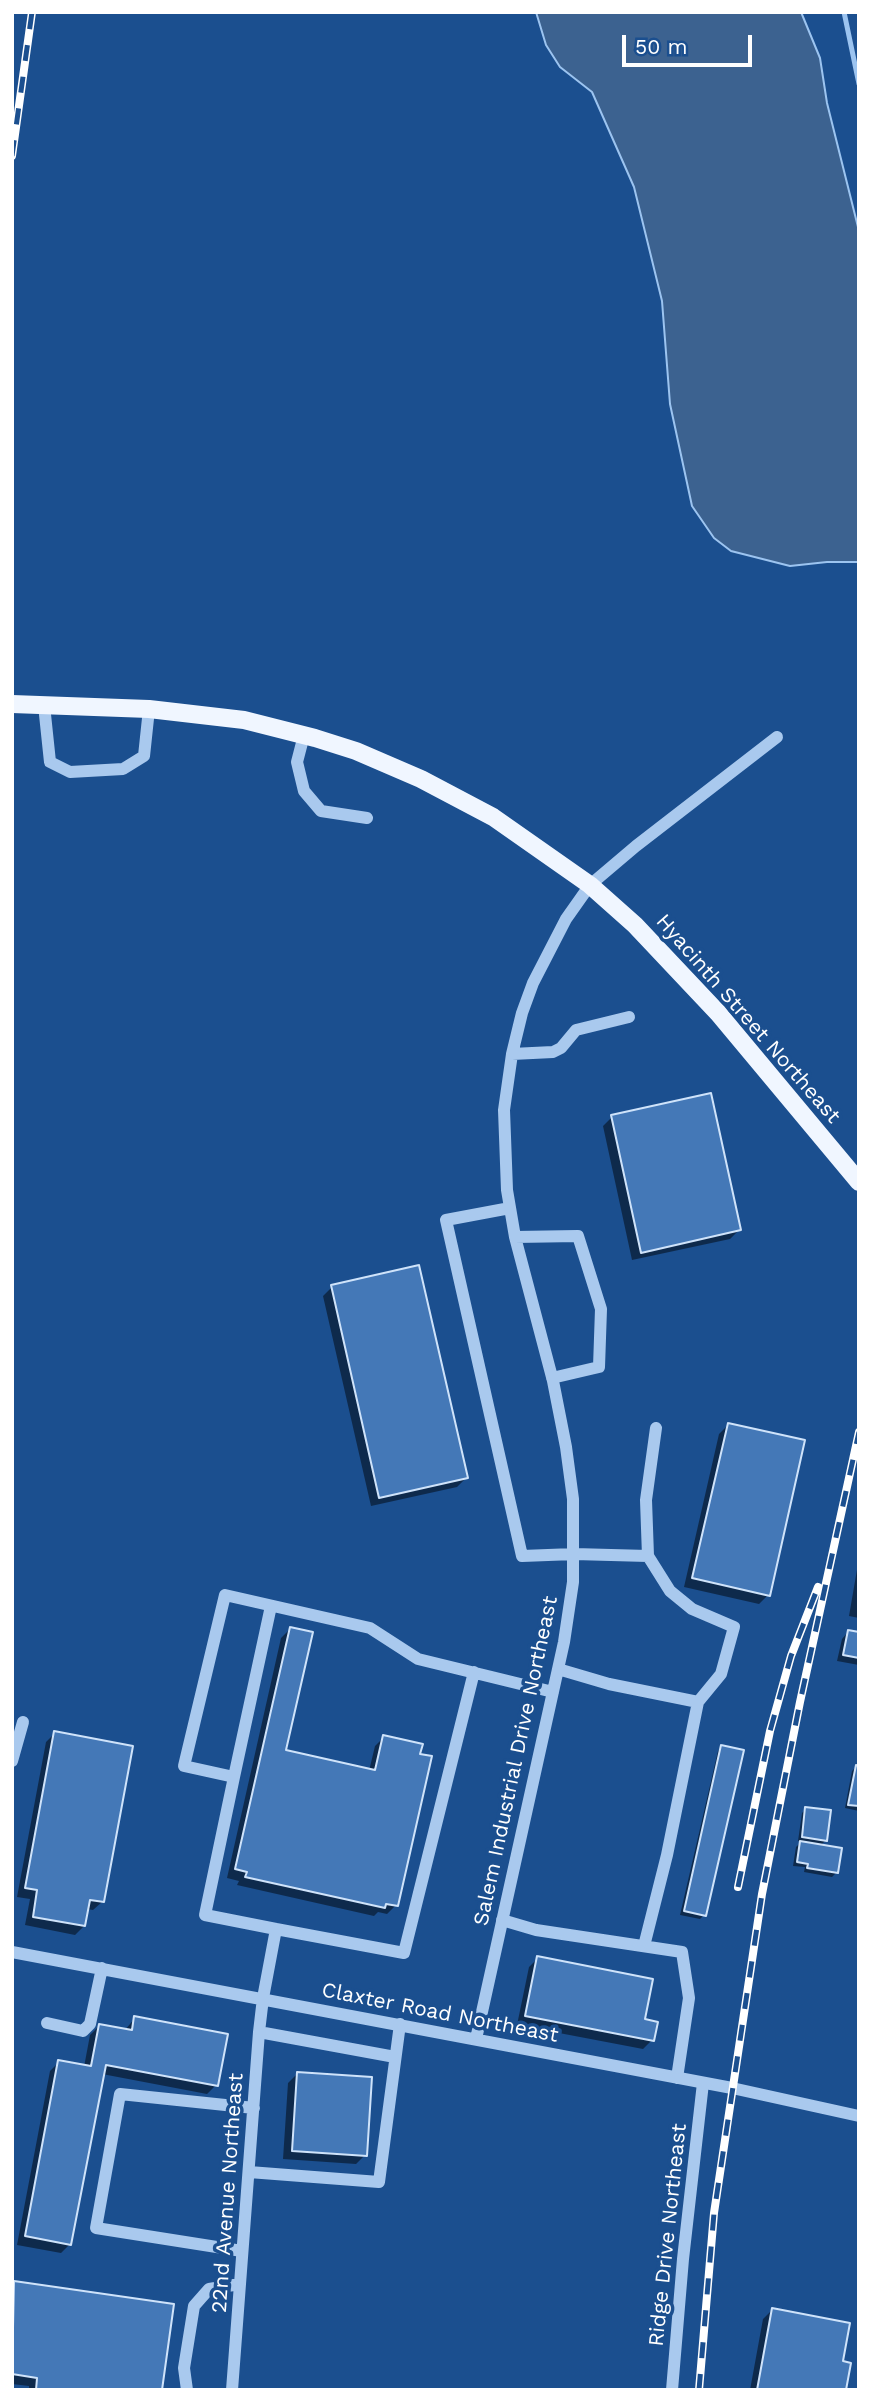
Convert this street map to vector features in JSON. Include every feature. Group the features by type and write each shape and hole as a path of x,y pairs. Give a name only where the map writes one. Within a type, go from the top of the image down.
{"main road":[{"name":"Hyacinth Street Northeast","path":"12,704 149,709 244,720 304,735 366,755 452,794 494,817 590,885 635,925 718,1013 859,1182"}],"street":[{"path":"44,705 50,762 69,772 123,769 144,756 149,709"},
{"path":"304,735 297,762 304,791 321,811 367,818"},
{"name":"Salem Industrial Drive Northeast","path":"475,2039 558,1670 573,1582 573,1499 568,1460 552,1378 515,1237 510,1208 504,1154 504,1110 512,1054 533,983 566,919 590,885 777,737"},
{"path":"512,1054 554,1052 561,1048 576,1030 629,1017"},
{"path":"510,1208 446,1220 522,1556 648,1556"},
{"path":"515,1237 578,1236 601,1309 599,1367 552,1378"},
{"path":"644,1946 667,1855 698,1702 721,1674 734,1627 692,1609 670,1591 648,1556 646,1500 656,1428"},
{"path":"234,1777 184,1766 225,1595 370,1628 418,1659 553,1692"},
{"path":"271,1606 205,1915 404,1953 474,1672"},
{"path":"558,1670 609,1684 698,1702"},
{"path":"12,1760 23,1723"},
{"path":"502,1920 536,1930 682,1952 689,1998 677,2078"},
{"name":"22nd Avenue Northeast","path":"232,2390 259,2032 276,1929"},
{"name":"Claxter Road Northeast","path":"12,1952 400,2024 859,2116"},
{"path":"47,2023 83,2031 90,2024 102,1968"},
{"path":"249,2172 379,2182 400,2024"},
{"path":"259,2032 395,2057"},
{"name":"Ridge Drive Northeast","path":"672,2390 683,2259 703,2083"},
{"path":"242,2251 96,2228 120,2094 254,2108"},
{"path":"842,2112 859,2107"},
{"path":"187,2390 184,2368 194,2306 209,2289 240,2284"}],"water":[{"path":"536,12 801,12 820,58 827,103 859,231 859,562 790,566 731,551 714,538 692,506 670,404 662,301 634,187 592,92 560,67 546,45"}],"building":[{"path":"711,1093 741,1230 641,1253 611,1115"},
{"path":"419,1265 468,1478 379,1498 331,1285"},
{"path":"728,1423 805,1440 770,1596 692,1578"},
{"path":"290,1627 313,1632 286,1750 375,1770 383,1735 423,1744 420,1754 432,1756 398,1906 386,1904 385,1908 245,1877 247,1872 235,1869"},
{"path":"848,1630 859,1632 859,1658 843,1655"},
{"path":"54,1731 133,1746 104,1902 90,1900 85,1926 33,1917 37,1890 25,1888"},
{"path":"721,1745 744,1750 706,1916 684,1911"},
{"path":"856,1765 859,1766 859,1806 848,1805"},
{"path":"805,1807 831,1810 827,1841 802,1837"},
{"path":"800,1841 842,1848 838,1873 807,1868 808,1864 797,1862"},
{"path":"537,1956 653,1979 645,2019 658,2022 654,2041 525,2016"},
{"path":"134,2016 228,2034 218,2086 106,2065 71,2245 25,2236 58,2060 91,2066 99,2024 132,2030"},
{"path":"297,2072 372,2077 367,2156 292,2151"},
{"path":"14,2281 174,2304 162,2390 36,2390 37,2378 12,2374"},
{"path":"772,2308 850,2323 843,2361 851,2363 846,2390 757,2390"}],"waterway":[{"path":"844,12 859,84"}],"railway":[{"path":"12,156 32,12"},
{"path":"699,2390 714,2213 762,1894 800,1702 859,1432"},
{"path":"738,1887 770,1731 791,1656 818,1587"}]}
